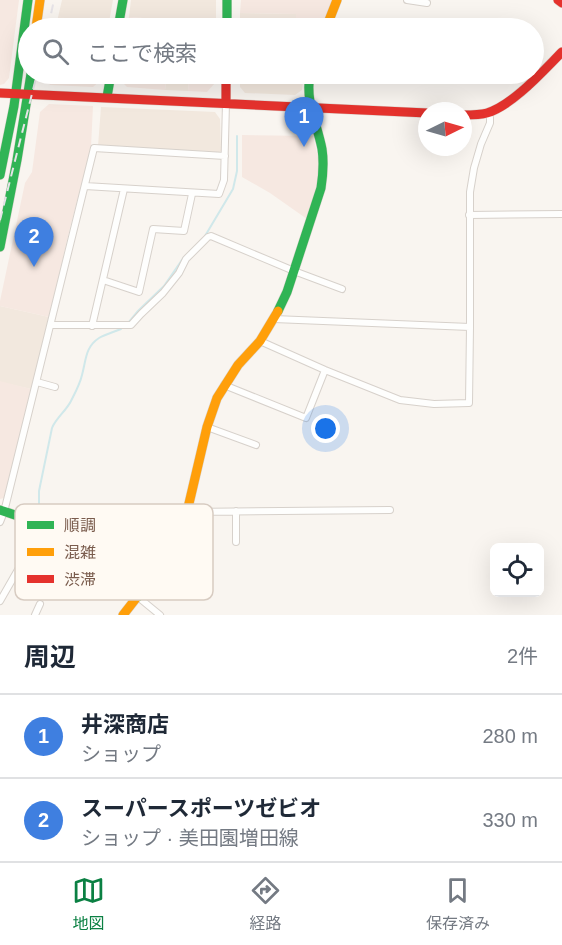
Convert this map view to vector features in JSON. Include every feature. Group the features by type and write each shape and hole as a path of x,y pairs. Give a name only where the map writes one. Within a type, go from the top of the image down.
{"street":[{"path":"26,18 28,0"},
{"path":"37,18 40,0"},
{"path":"120,18 123,0"},
{"path":"226,18 227,0"},
{"path":"330,18 337,0"},
{"path":"407,0 427,3"},
{"path":"558,0 562,3"},
{"path":"544,69 562,52"},
{"path":"0,175 18,72"},
{"path":"0,246 10,204 30,84"},
{"path":"107,97 109,84"},
{"path":"85,186 219,195 224,180 226,84"},
{"path":"189,504 211,413 224,386 238,365 260,341 274,319 287,292 321,188 323,174 321,144 309,107 308,84"},
{"path":"472,115 488,112 502,105 526,84"},
{"path":"0,93 418,113"},
{"path":"260,341 400,400 434,404 469,403 470,192 474,168 489,123 488,112"},
{"path":"0,522 94,148 225,156"},
{"path":"92,326 124,189"},
{"path":"103,280 138,292 153,229 184,231 192,194"},
{"path":"469,215 562,214"},
{"path":"51,325 131,325 175,279 186,259 211,236 342,289"},
{"path":"274,319 470,327"},
{"path":"224,386 306,417 325,370"},
{"path":"37,382 56,387"},
{"path":"207,427 256,445"},
{"path":"213,511 390,510"},
{"path":"236,511 236,542"},
{"path":"0,601 15,575"},
{"path":"123,615 136,600"},
{"path":"142,600 160,615"},
{"path":"35,615 40,604"}],"shaded area":[{"path":"0,0 19,0 9,78 0,85"},
{"path":"62,0 113,0 110,18 58,18"},
{"path":"131,0 216,0 216,18 129,17"},
{"path":"241,0 333,0 325,18 296,18 296,14 240,13"},
{"path":"240,13 296,14 296,18 240,18"},
{"path":"49,84 96,84 93,87"},
{"path":"124,84 166,84 165,90 127,87"},
{"path":"166,84 188,84 188,91 165,90"},
{"path":"188,84 214,84 207,92 188,91"},
{"path":"240,84 303,84 302,90 295,95 245,93"},
{"path":"49,104 93,106 91,147 49,317 0,306 0,301 25,183 32,172 40,112"},
{"path":"101,107 215,112 220,119 221,151 218,153 98,146"},
{"path":"242,135 313,136 319,162 317,186 307,219 242,177"},
{"path":"0,306 49,317 31,389 0,382"},
{"path":"0,381 31,389 4,498 0,499"}],"waterway":[{"path":"205,236 233,189 237,171 237,136"},
{"path":"129,322 164,286 184,257"},
{"path":"39,504 39,491 52,428 76,392 91,346 99,338 121,329"}],"railway":[{"path":"50,18 54,0"},
{"path":"0,220 34,84"}],"traffic: fast":[{"path":"26,18 28,0"},
{"path":"120,18 123,0"},
{"path":"227,0 227,18"},
{"path":"0,175 18,76"},
{"path":"0,247 29,84"},
{"path":"107,97 109,84"},
{"path":"278,311 287,292 322,183 323,154 310,103 309,84"},
{"path":"0,510 15,515"}],"traffic: slow":[{"path":"37,18 40,0"},
{"path":"330,18 337,0"},
{"path":"189,504 207,427 217,398 238,365 260,341 278,311"},
{"path":"123,615 135,600"}],"traffic: jam":[{"path":"558,0 562,3"},
{"path":"544,70 562,52"},
{"path":"226,84 226,103"},
{"path":"472,115 497,109 530,84"},
{"path":"0,93 418,113"}],"place":[{"name":"井深商店","path":"304,147"},
{"name":"スーパースポーツゼビオ","path":"34,267"}]}
